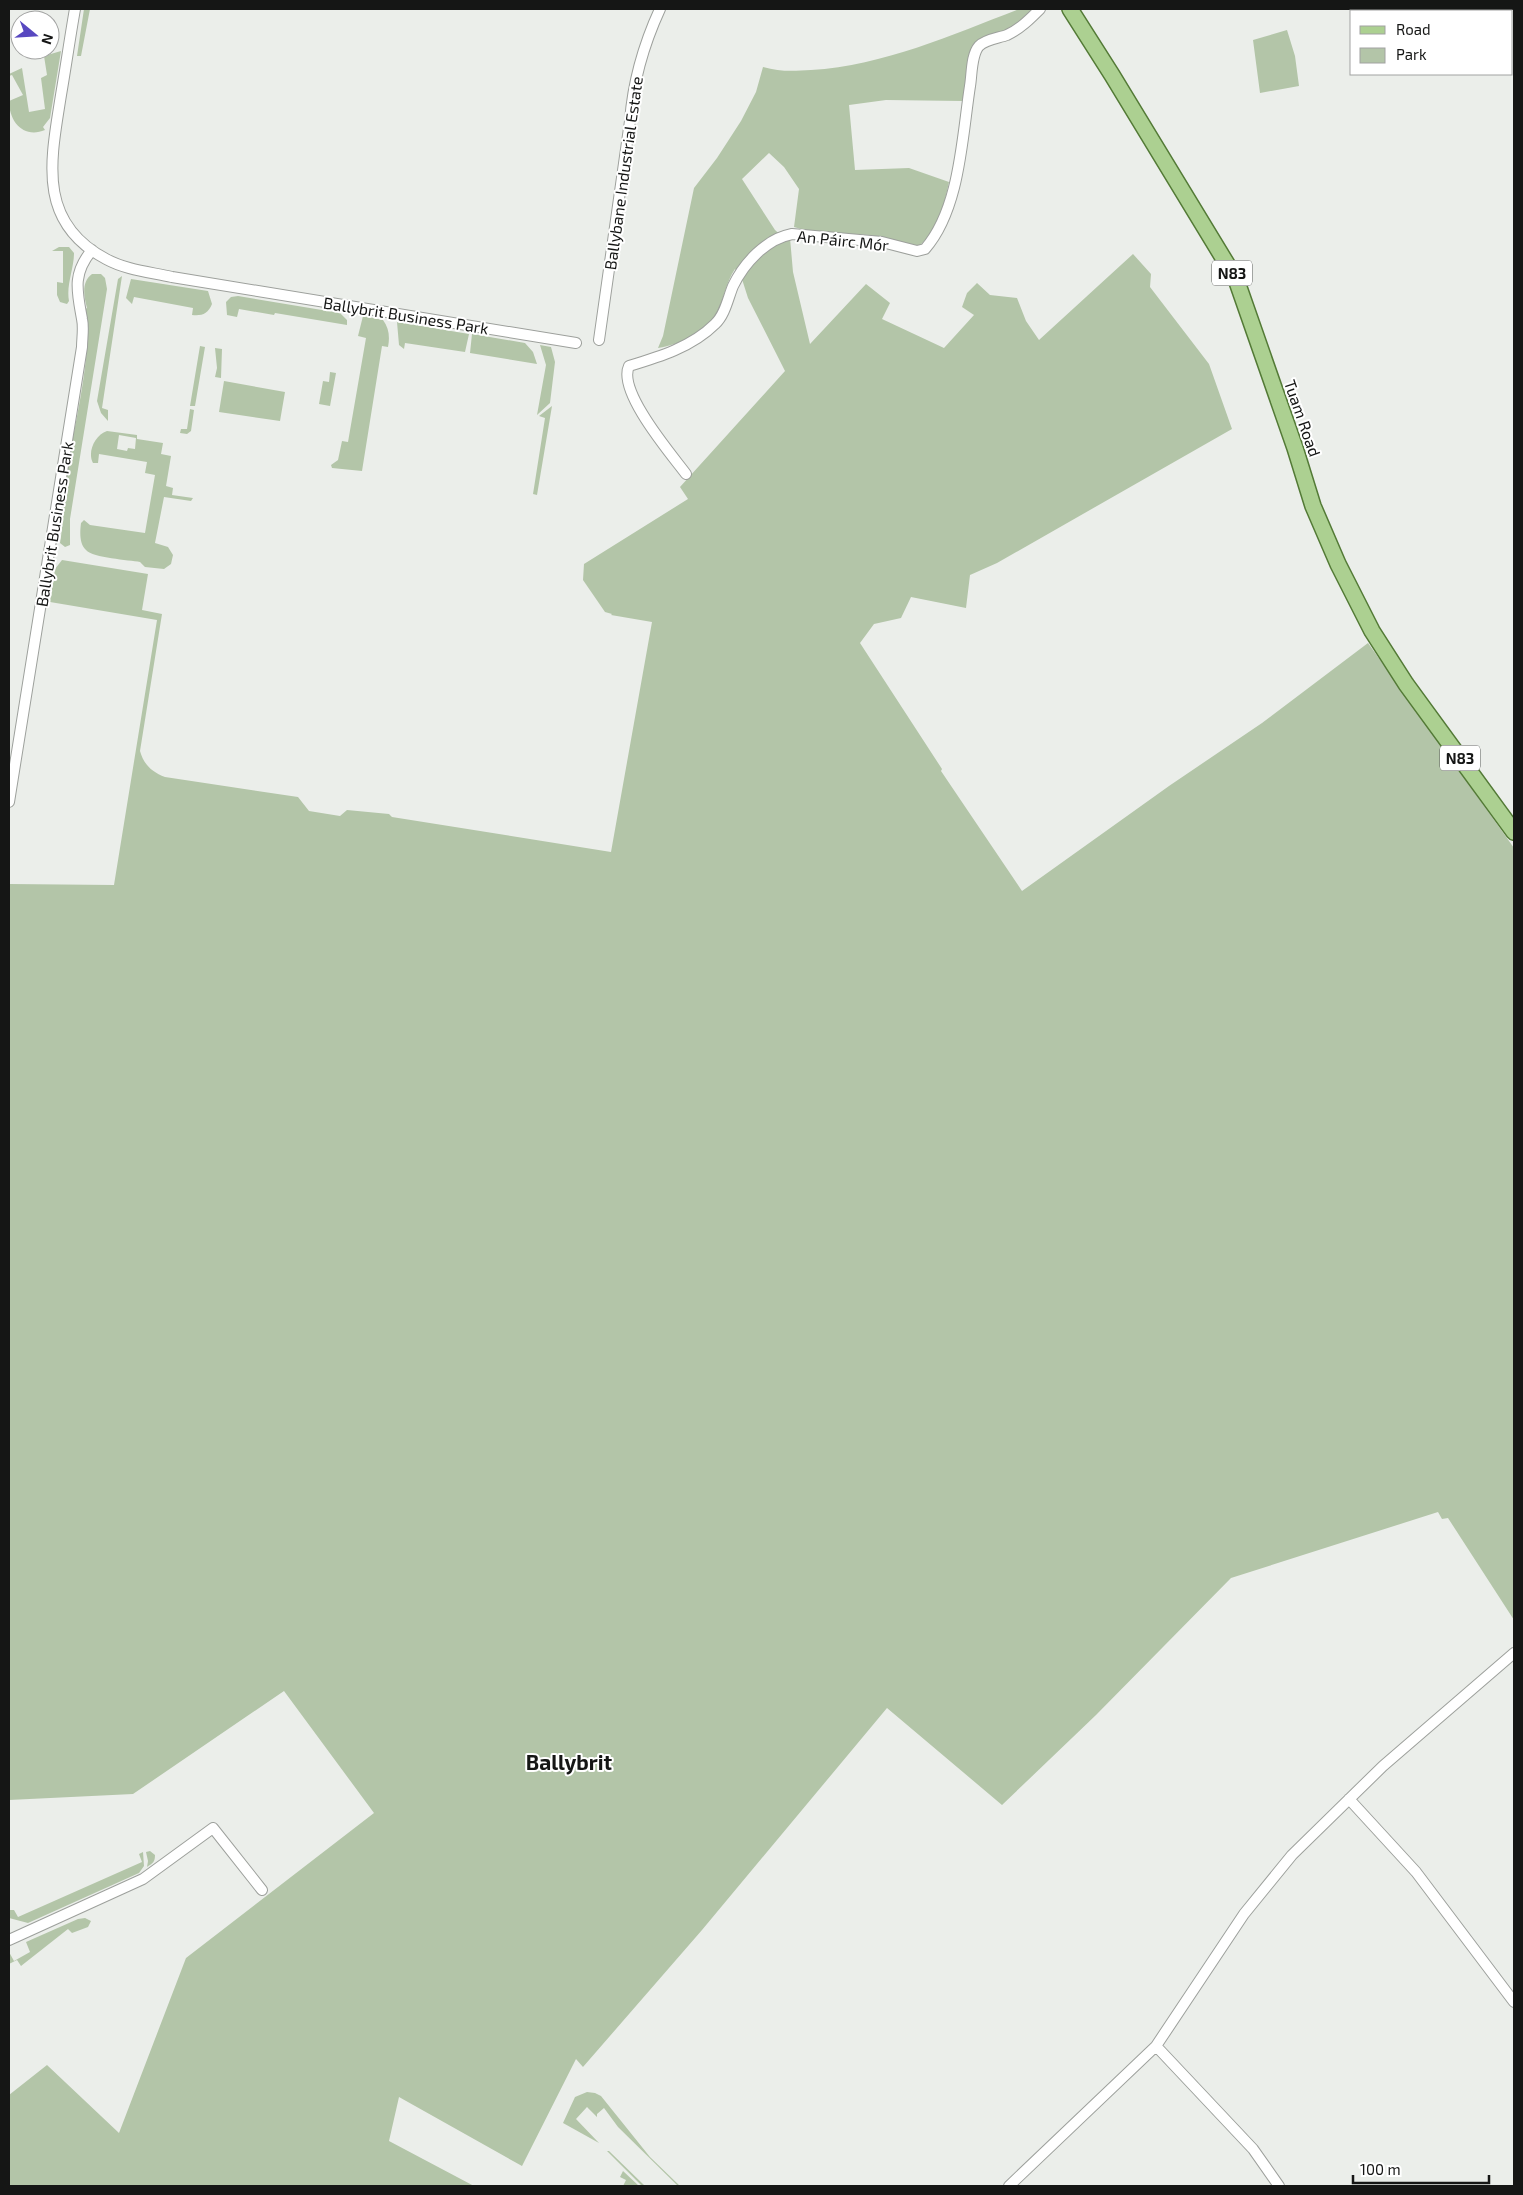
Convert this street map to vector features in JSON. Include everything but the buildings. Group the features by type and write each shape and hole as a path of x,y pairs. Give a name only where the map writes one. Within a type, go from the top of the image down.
{"main road":[{"name":"Tuam Road","path":"1070,9 1236,279 1295,448 1312,506 1338,564 1372,631 1406,684 1514,832"}],"street":[{"name":"Ballybrit Business Park","path":"75,9 54,143 52,181 61,212 76,235 92,250 124,266 172,277 576,343"},
{"name":"Ballybane Industrial Estate","path":"599,340 632,94 648,35 660,9"},
{"name":"An Páirc Mór","path":"686,474 637,406 628,386 626,371 629,366 685,346 717,323 741,272 763,248 781,236 792,234 865,240 917,251 925,249 936,233 949,206 961,149 973,64 978,47 984,42 1019,28 1040,9"},
{"name":"Ballybrit Business Park","path":"9,802 82,347 82,319 77,288 84,260 92,250"},
{"path":"1010,2186 1156,2046 1255,1899 1292,1855 1383,1766 1514,1653"},
{"path":"1349,1799 1416,1872 1514,2002"},
{"path":"9,1940 143,1879 213,1828 262,1890"},
{"path":"1156,2046 1253,2149 1280,2186"}],"green space":[{"path":"84,9 90,9 81,56 77,56"},
{"path":"1019,9 1035,9 1013,28 983,40 962,101 886,100 849,105 855,170 909,168 949,182 936,225 926,240 919,246 870,235 811,232 794,227 799,189 784,167 769,153 742,179 775,230 784,238 790,238 793,272 810,344 866,284 890,303 882,319 944,348 974,315 962,307 967,293 977,283 990,295 1017,298 1026,321 1039,340 1133,254 1151,274 1150,287 1209,364 1232,429 997,563 970,575 966,608 911,597 901,618 874,624 860,643 942,769 941,771 1022,891 1169,786 1262,723 1368,643 1514,848 1514,1620 1448,1518 1442,1519 1438,1512 1231,1578 1096,1715 1002,1805 887,1708 702,1930 583,2067 576,2059 522,2166 399,2097 389,2141 474,2186 9,2186 9,2095 47,2065 119,2133 186,1958 374,1813 284,1691 133,1794 9,1800 9,884 114,885 157,620 50,602 55,569 62,560 148,574 142,610 162,614 140,751 146,764 160,775 298,797 309,811 340,816 347,810 389,814 392,817 611,852 652,622 611,615 605,612 583,580 584,564 688,499 680,487 785,371 748,298 741,276 735,269 729,279 717,313 706,327 684,341 658,348 663,336 694,188 717,158 741,121 756,92 763,67 793,71 838,67 865,62 917,47"},
{"path":"1287,30 1295,56 1299,86 1260,93 1253,40"},
{"path":"45,60 60,60 50,118 43,127 45,130 31,132 24,130 15,122 9,101 23,95 12,75 9,76 9,74 22,68 29,112 45,109 41,78 47,75"},
{"path":"59,247 69,247 74,253 68,295 69,301 67,304 60,302 57,295 57,282 63,283 63,251 52,251"},
{"path":"92,274 101,274 105,278 107,289 70,519 70,545 65,547 60,543 65,483 85,366 87,324 84,310 87,308 84,295 85,285"},
{"path":"122,276 102,408 108,410 108,421 101,413 97,401 118,279"},
{"path":"131,279 208,291 212,304 207,312 202,315 192,315 193,308 134,297 132,304 126,298"},
{"path":"238,296 340,313 347,320 347,325 239,309 237,317 227,315 226,302 231,297"},
{"path":"363,316 383,320 387,326 388,347 382,346 362,471 332,468 331,465 338,460 342,441 348,442 366,338 358,336"},
{"path":"397,322 469,334 465,352 405,343 404,349 399,345"},
{"path":"472,334 525,343 533,352 537,364 470,353"},
{"path":"540,345 551,347 555,362 550,403 537,415 546,365"},
{"path":"200,346 205,347 195,406 190,406"},
{"path":"215,348 222,349 221,378 215,377 217,368"},
{"path":"330,372 336,373 330,406 319,404 323,381 329,382"},
{"path":"224,381 285,392 280,421 219,412"},
{"path":"552,406 537,495 533,494 545,418 539,416"},
{"path":"190,409 194,410 191,431 187,434 180,433 181,429 187,429"},
{"path":"107,431 137,435 137,439 163,443 161,454 171,456 166,486 173,488 172,495 193,498 191,501 164,497 155,543 168,547 173,555 171,564 164,569 145,567 140,562 96,555 86,550 82,544 80,537 81,523 84,520 90,525 145,533 155,475 145,473 147,462 99,454 98,463 93,463 91,454 93,444","holes":["119,435 136,438 135,449 128,448 127,451 117,449"]},
{"path":"150,1851 155,1855 155,1859 147,1867 146,1852"},
{"path":"143,1852 144,1866 139,1873 28,1923 9,1918 9,1910 14,1910 18,1917 142,1862 139,1854"},
{"path":"85,1918 91,1921 88,1927 72,1933 68,1929 21,1966 17,1960 9,1964 9,1952 14,1961 30,1952 26,1942 78,1919"},
{"path":"587,2092 601,2096 650,2157 680,2186 618,2127 604,2108 597,2114 597,2117 587,2107 576,2119 599,2143 563,2123 575,2097"},
{"path":"607,2151 609,2151 645,2186 642,2186"},
{"path":"623,2171 639,2186 623,2186 626,2180 620,2177"}],"district":[{"name":"Ballybrit","path":"569,1761"}]}
